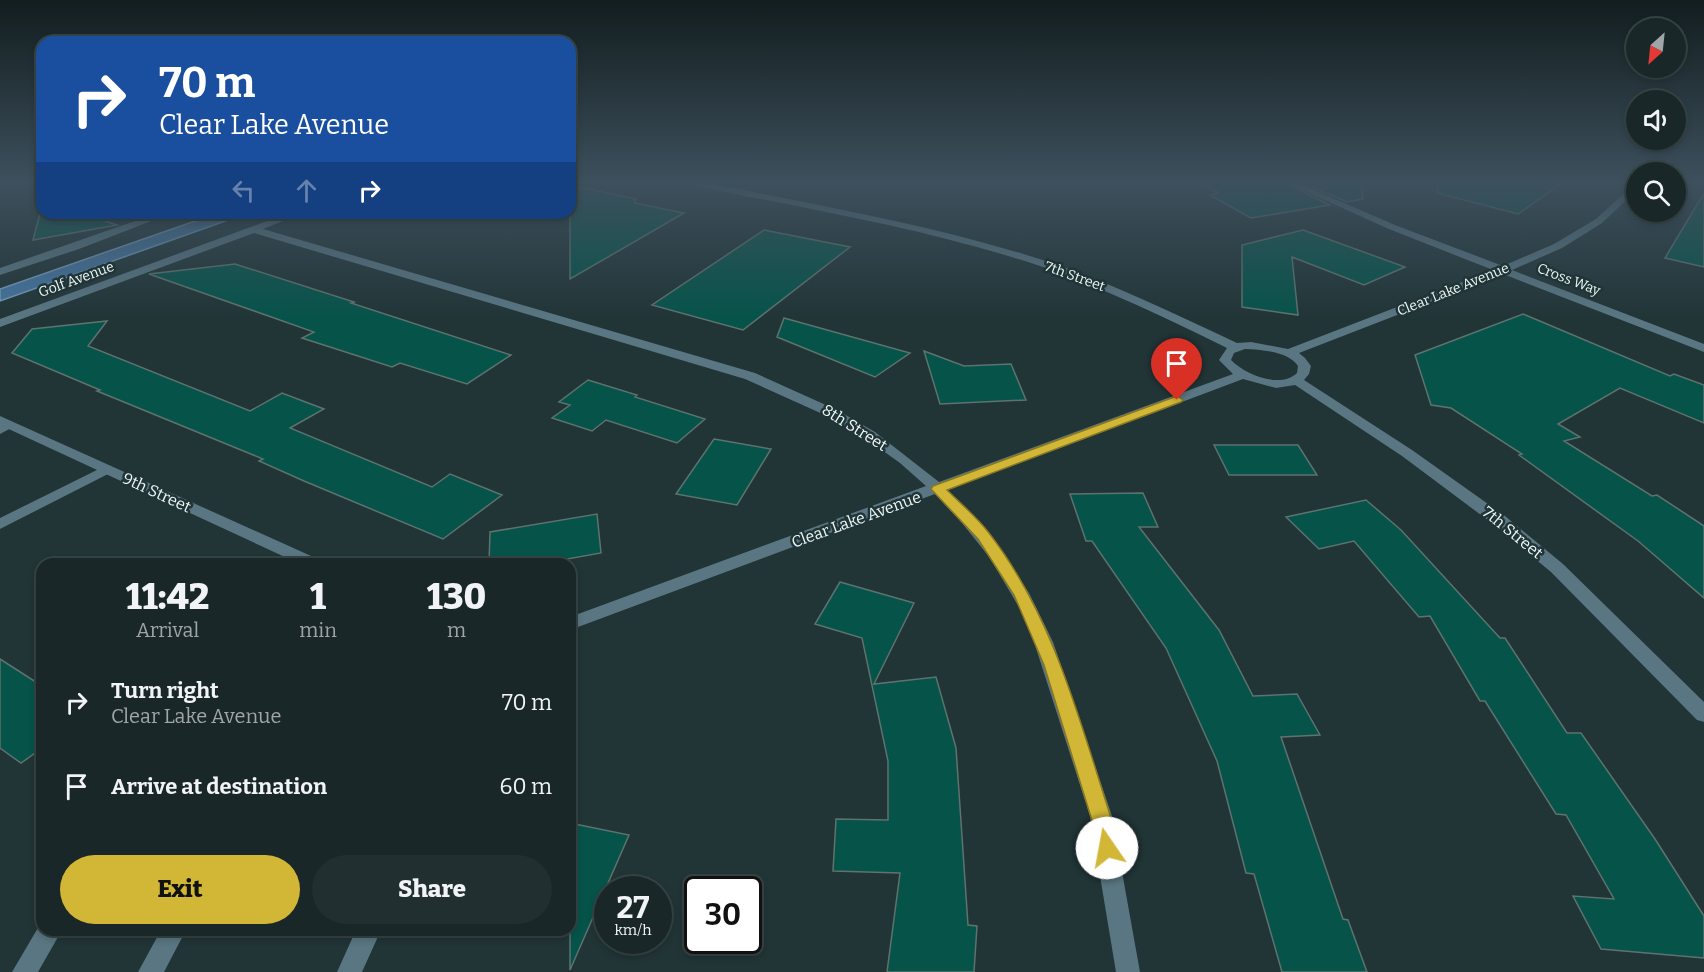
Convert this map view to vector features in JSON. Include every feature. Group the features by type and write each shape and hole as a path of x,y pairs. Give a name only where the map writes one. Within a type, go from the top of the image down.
{"street":[{"name":"Golf Avenue","path":"0,272 125,228"},
{"name":"Golf Avenue","path":"0,323 260,228"},
{"name":"7th Street","path":"909,228 1028,259 1094,282 1235,347"},
{"name":"Cross Way","path":"1397,228 1704,348"},
{"name":"Clear Lake Avenue","path":"1289,353 1503,270 1558,246 1587,228"},
{"name":"8th Street","path":"256,230 750,376 788,390 859,426 909,461 983,535 1021,594 1052,665 1104,827 1128,972"},
{"path":"1261,345 1289,353 1303,365 1305,371 1296,380 1277,383 1242,375 1225,360 1226,355 1235,347 1261,345"},
{"name":"Clear Lake Avenue","path":"576,622 1242,375"},
{"name":"7th Street","path":"1296,380 1407,453 1499,520 1557,568 1704,714"},
{"name":"9th Street","path":"4,425 107,469 301,558"},
{"path":"0,524 107,469"},
{"path":"24,972 46,936"},
{"path":"150,972 171,936"},
{"path":"350,972 366,936"}],"water":[{"path":"174,228 205,228 0,301 0,289"}],"building":[{"path":"36,228 98,228 33,240"},
{"path":"570,228 657,228 570,279"},
{"path":"1683,228 1704,228 1704,267 1665,258"},
{"path":"764,230 850,247 743,330 652,305"},
{"path":"1303,230 1405,267 1364,285 1292,257 1298,315 1242,307 1242,245"},
{"path":"235,264 511,355 467,384 400,363 392,367 302,338 314,332 149,274"},
{"path":"1523,314 1670,376 1674,374 1704,385 1704,423 1620,388 1558,424 1580,437 1564,441 1652,496 1657,495 1704,526 1704,598 1638,541 1519,455 1522,454 1451,408 1431,405 1415,355"},
{"path":"784,318 910,353 875,377 777,337"},
{"path":"107,321 88,346 250,411 282,393 324,409 290,428 432,487 450,474 502,495 443,539 259,461 263,459 97,391 100,390 12,353 32,329"},
{"path":"924,351 964,366 1011,364 1026,400 940,404"},
{"path":"588,380 705,419 677,443 606,420 592,431 552,418 570,405 559,402"},
{"path":"714,439 771,449 737,505 676,494"},
{"path":"1214,445 1298,445 1317,475 1229,475"},
{"path":"1143,493 1158,527 1139,527 1219,630 1253,696 1297,694 1320,735 1281,737 1343,919 1348,920 1367,972 1282,972 1254,874 1246,873 1217,761 1166,648 1092,541 1086,541 1070,494"},
{"path":"1366,500 1401,530 1500,638 1505,638 1567,733 1581,733 1655,839 1704,916 1704,958 1601,949 1573,896 1614,899 1566,815 1556,814 1485,701 1480,701 1430,616 1419,617 1354,541 1319,549 1286,517"},
{"path":"597,514 601,553 573,558 489,558 490,532"},
{"path":"840,582 914,603 874,684 936,677 956,748 968,925 977,926 974,972 887,972 900,873 833,871 836,819 888,820 888,761 862,638 815,624"},
{"path":"0,659 36,682 36,752 21,763 0,748"},
{"path":"576,824 629,835 611,876 594,876 594,915 570,970 570,936 576,936"}],"route":[{"path":"1107,848 1104,827 1052,665 1021,594 983,535 938,489 1177,400"}]}
